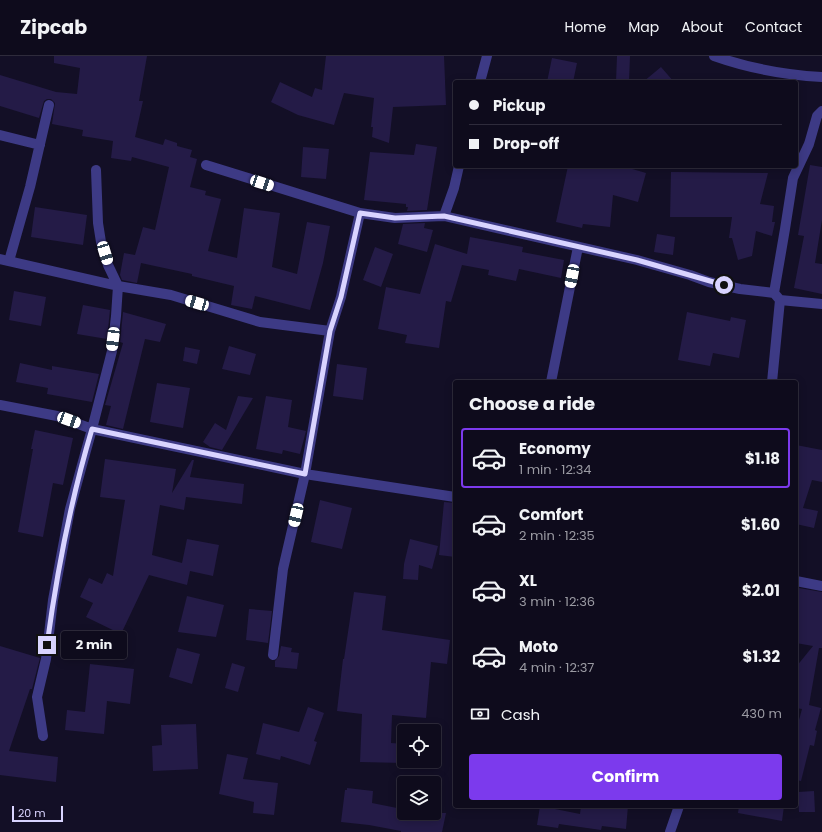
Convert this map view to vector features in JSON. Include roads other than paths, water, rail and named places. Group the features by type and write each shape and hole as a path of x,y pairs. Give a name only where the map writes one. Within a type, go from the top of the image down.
{"street":[{"path":"481,80 487,56"},
{"path":"714,56 750,66 796,75 822,77"},
{"path":"49,105 30,187 4,260 118,286 171,295 260,322 330,331"},
{"path":"798,167 809,144 817,116 822,111"},
{"path":"0,136 40,145"},
{"path":"206,165 360,213 395,218 444,216 637,260 709,282 822,304"},
{"path":"444,216 454,188 459,168"},
{"path":"772,380 777,296 793,178 798,168"},
{"path":"43,736 37,697 46,660 53,600 70,510 112,351 116,316 118,286 108,265 101,242 98,223 96,170"},
{"path":"273,656 283,569 305,474 330,331 341,297 360,213"},
{"path":"551,380 578,247"},
{"path":"0,404 57,416 92,429 305,474 453,497"},
{"path":"798,581 822,586"},
{"path":"670,832 677,808"}]}
